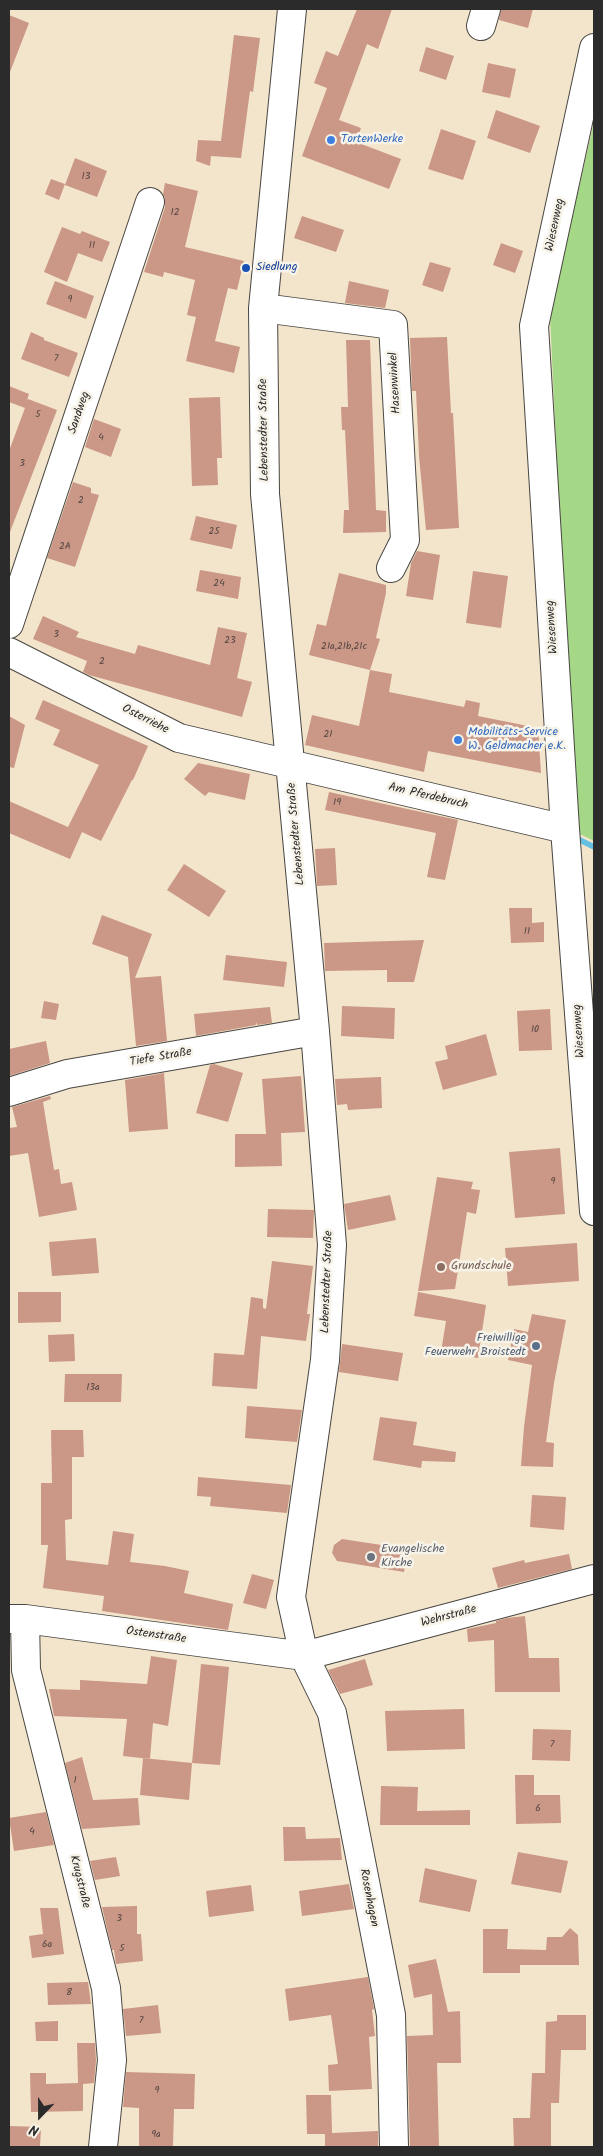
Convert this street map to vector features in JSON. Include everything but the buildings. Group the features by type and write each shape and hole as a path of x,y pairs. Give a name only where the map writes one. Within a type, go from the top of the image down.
{"street":[{"name":"Lebenstedter Straße","path":"292,9 263,308 265,494 315,1032 332,1245 325,1360 291,1597 304,1656"},
{"name":"Wiesenweg","path":"594,48 534,326 565,829 594,1211"},
{"name":"Sandweg","path":"9,624 150,202"},
{"name":"Hasenwinkel","path":"263,308 393,325 405,540 391,568"},
{"name":"Osterriehe","path":"10,658 179,738 290,764"},
{"name":"Am Pferdebruch","path":"290,764 565,829"},
{"name":"Tiefe Straße","path":"9,1092 67,1074 315,1032"},
{"name":"Wehrstraße","path":"304,1656 594,1579"},
{"name":"Ostenstraße","path":"17,1619 304,1656"},
{"name":"Krugstraße","path":"17,1619 17,1676 106,1988 112,2060 103,2147"},
{"name":"Rosenhagen","path":"304,1656 332,1713 391,2015 394,2147"}],"green space":[{"path":"594,122 594,841 574,831 550,315"}],"waterway":[{"path":"574,837 594,847"}],"place":[{"name":"TortenWerke","path":"331,140"},
{"name":"Siedlung","path":"246,268"},
{"name":"Mobilitäts-Service W. Geldmacher e.K.","path":"458,740"},
{"name":"Grundschule","path":"441,1267"},
{"name":"Freiwillige Feuerwehr Broistedt","path":"536,1346"},
{"name":"Evangelische Kirche","path":"371,1557"}]}
